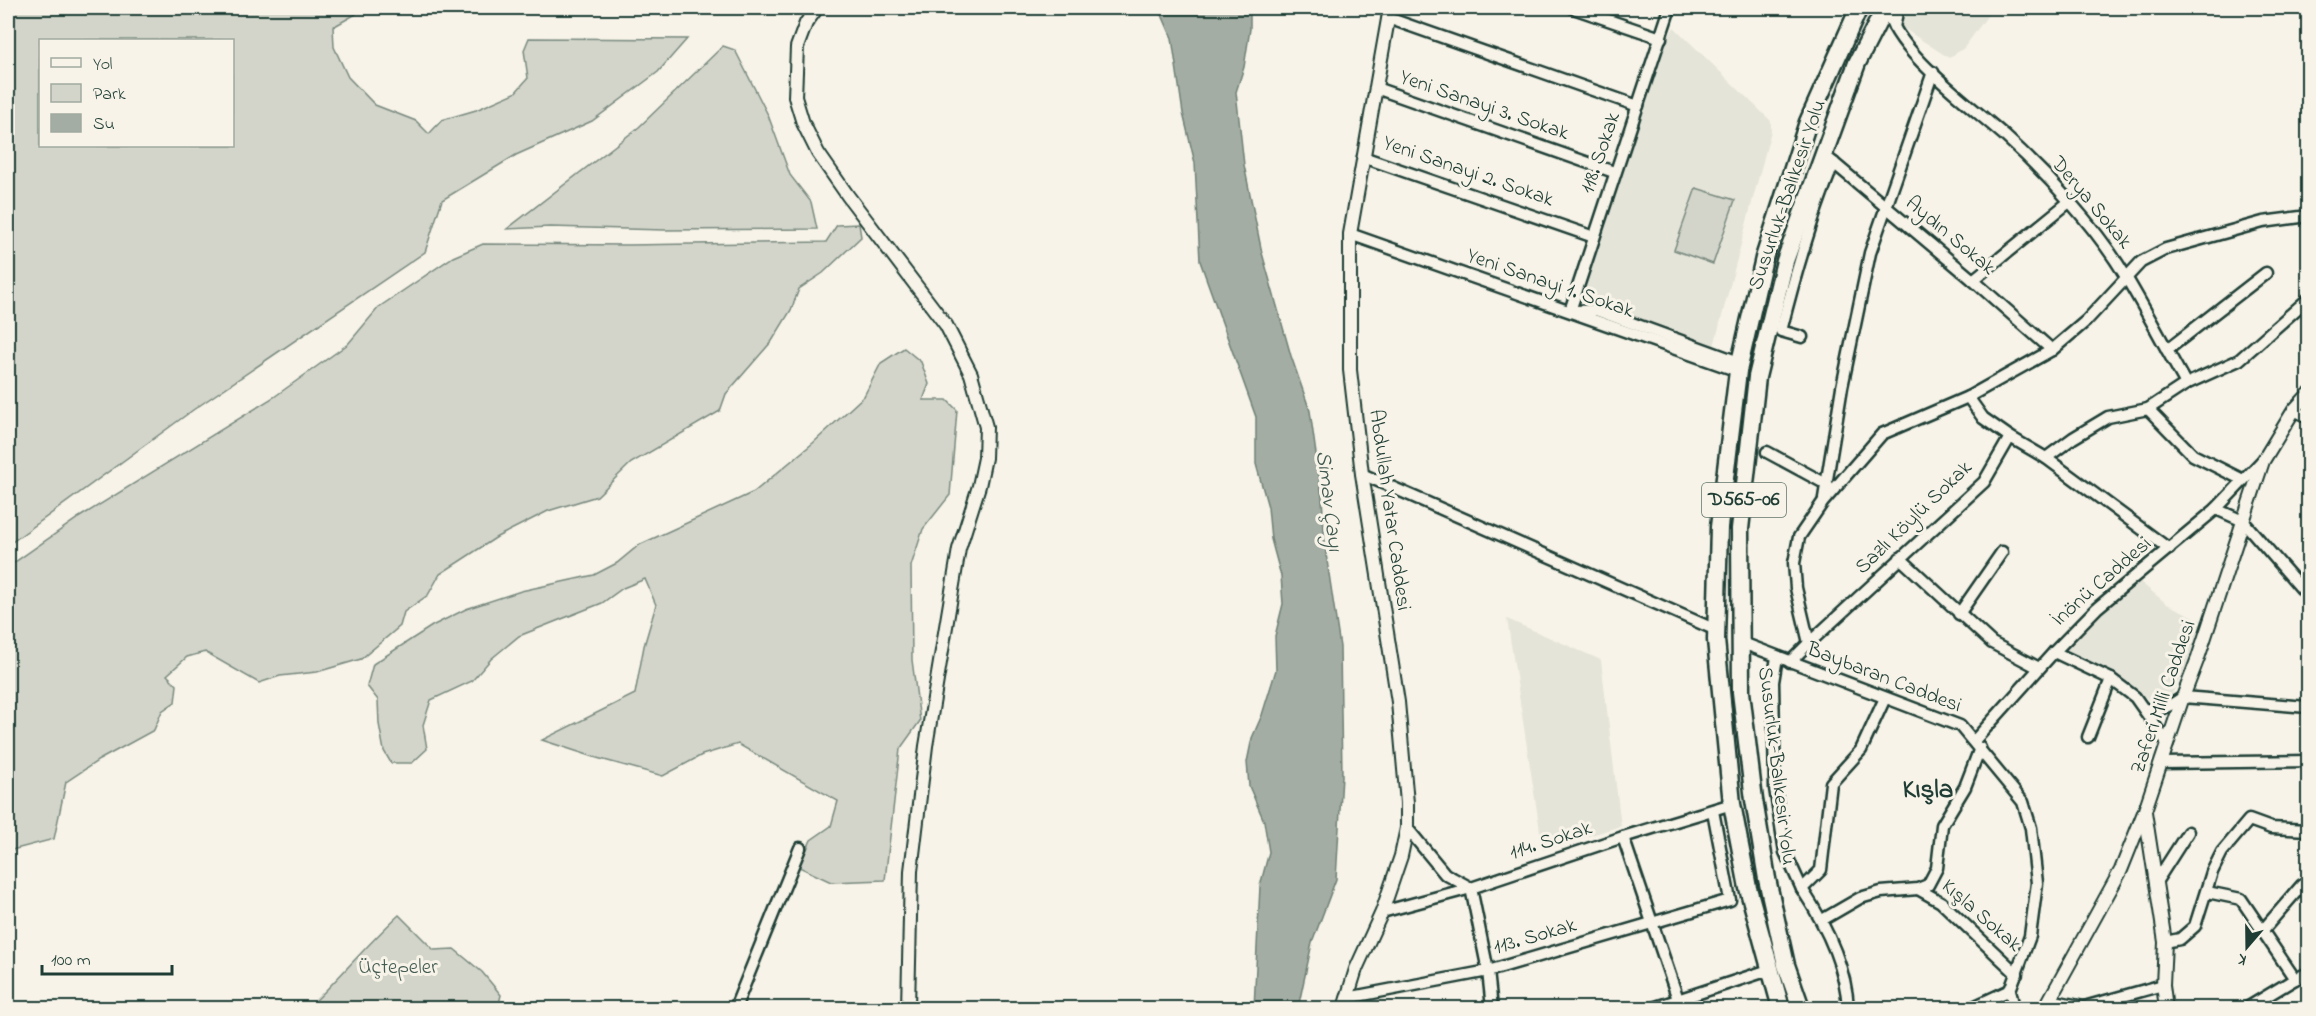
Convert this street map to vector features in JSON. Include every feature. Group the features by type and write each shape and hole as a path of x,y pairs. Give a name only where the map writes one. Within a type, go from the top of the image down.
{"highway":[{"name":"Susurluk-Balıkesir Yolu","path":"1780,1008 1748,888 1732,804 1716,630 1719,527 1738,367 1764,258 1808,122 1859,8"},
{"path":"1840,106 1845,77 1877,8"},
{"name":"Susurluk-Balıkesir Yolu","path":"1801,1008 1786,965 1767,879 1740,692 1740,529 1757,377 1785,261 1828,159 1840,106 1857,63 1886,8"}],"street":[{"path":"817,8 806,23 797,47 795,97 803,123 818,153 848,196 946,326 971,374 986,427 985,458 979,486 959,549 926,746 911,871 908,1008"},
{"path":"1573,8 1661,38"},
{"name":"118. Sokak","path":"1570,311 1670,8"},
{"name":"Derya Sokak","path":"1886,8 1894,28 1906,45 2007,137 2069,202 2109,252 2126,276 2186,384"},
{"path":"1894,28 1898,8"},
{"path":"1389,13 1638,106"},
{"name":"Abdullah Yatar Caddesi","path":"1345,1003 1356,969 1382,912 1401,856 1407,828 1398,702 1362,474 1350,370 1350,234 1389,13"},
{"path":"1823,502 1828,485 1842,387 1870,253 1933,72"},
{"name":"Yeni Sanayi 3. Sokak","path":"1376,88 1614,172"},
{"name":"Yeni Sanayi 2. Sokak","path":"1363,157 1594,237"},
{"path":"1802,337 1781,331 1823,188 1828,159"},
{"name":"Aydın Sokak","path":"1828,159 1973,280 2052,350"},
{"path":"1973,280 2069,202"},
{"path":"1809,643 1796,588 1794,563 1799,537 1823,502 1882,434 1968,398 2052,350 2086,321 2141,262 2166,249 2263,222 2308,216"},
{"name":"Yeni Sanayi 1. Sokak","path":"1350,234 1570,311 1596,310 1738,367"},
{"path":"2167,350 2266,273"},
{"path":"2046,458 2108,417 2148,409 2186,384 2239,360 2308,299"},
{"name":"Zaferi Milli Caddesi","path":"2048,1004 2121,870 2145,810 2263,460 2294,410 2308,395"},
{"path":"1968,398 1983,418 2046,458 2169,549"},
{"path":"2148,409 2193,455 2243,480"},
{"path":"2294,410 2308,417"},
{"name":"Sazlı Köylü Sokak","path":"1790,662 1984,482 2010,437"},
{"path":"1767,452 1828,485"},
{"name":"İnönü Caddesi","path":"1977,744 2039,668 2097,608 2216,509 2263,460"},
{"path":"1830,465 1848,473"},
{"path":"1362,474 1716,630"},
{"path":"2216,509 2243,521 2308,596"},
{"path":"1959,614 2002,552"},
{"path":"1900,558 1992,643 2039,668"},
{"name":"Baybaran Caddesi","path":"1740,642 1960,726 2023,802 2031,828 2037,883 2031,936 2010,990"},
{"path":"2054,652 2111,679 2135,697 2168,744"},
{"path":"1777,657 1773,682 1775,788 1785,852 1802,889 1822,920 1847,987 1848,1008"},
{"path":"2088,737 2111,679"},
{"path":"2144,709 2157,711 2169,707 2183,697 2308,707"},
{"path":"1802,889 1821,870 1831,783 1861,750 1885,698"},
{"path":"1822,920 1860,898 1881,892 1918,889 1928,885 1937,868 1942,825 1965,787 1977,744"},
{"path":"2162,763 2308,761"},
{"name":"114. Sokak","path":"1382,912 1471,888 1623,837 1732,804"},
{"path":"2145,810 2165,942 2163,985 2166,1008"},
{"name":"113. Sokak","path":"1345,1003 1488,971 1730,900 1713,811"},
{"path":"2165,942 2180,939 2195,926 2212,872 2222,852 2249,819 2271,828 2308,830"},
{"path":"1407,828 1445,874 1471,888 1488,971 1492,1008"},
{"path":"2156,882 2188,832"},
{"path":"1623,837 1680,1004"},
{"path":"735,1008 800,848"},
{"path":"2263,930 2302,885"},
{"name":"Kışla Sokak","path":"1918,889 1950,910 2017,974"},
{"path":"2207,892 2241,898 2295,979"},
{"path":"1653,1008 1680,1004 1769,969"},
{"path":"2247,1008 2308,973"},
{"path":"2048,1004 2084,1007 2163,985"},
{"path":"1971,1008 2010,990 2014,1008"}],"shaded area":[{"path":"1906,8 1993,8 1964,48 1949,58 1903,28 1899,19"},
{"path":"1674,27 1771,121 1771,131 1713,350 1578,294 1657,61"},
{"path":"2139,581 2167,604 2203,621 2191,657 2168,702 2157,705 2100,666 2062,648"},
{"path":"1507,619 1601,660 1621,826 1543,850"}],"green space":[{"path":"8,8 357,8 356,14 333,27 334,47 348,77 375,105 416,121 429,134 442,120 476,110 515,93 528,78 524,50 529,38 687,39 658,72 592,121 516,155 442,200 425,252 193,410 8,545"},
{"path":"723,46 735,50 768,115 790,175 811,202 817,229 665,230 550,227 507,229 639,127"},
{"path":"1696,188 1735,200 1713,264 1674,250"},
{"path":"859,224 861,237 823,273 799,289 791,310 772,341 726,394 720,411 631,463 597,496 548,511 497,537 440,574 428,595 404,612 400,626 361,659 317,672 280,676 259,683 205,652 187,657 167,675 177,685 175,702 162,711 154,730 99,760 66,782 54,839 8,851 8,567 78,518 274,397 348,344 379,307 453,257 483,244 629,245 826,242 837,225"},
{"path":"904,348 921,362 929,384 923,400 947,400 957,410 950,495 923,529 911,566 912,660 920,721 900,749 885,880 831,882 799,867 811,840 831,826 838,801 738,744 702,755 663,776 542,740 635,694 644,646 656,605 645,579 623,588 602,603 519,636 491,659 472,681 431,700 423,725 427,749 412,763 391,763 384,751 379,724 378,700 367,686 373,664 432,626 466,609 521,591 594,575 617,563 639,545 754,492 813,443 864,396 881,363"},
{"name":"Üçtepeler","path":"399,915 434,950 454,949 482,972 501,995 498,1008 308,1008"}],"water":[{"path":"1159,8 1250,8 1250,29 1244,67 1236,92 1244,165 1262,253 1291,356 1310,411 1322,497 1325,547 1340,647 1342,776 1336,879 1312,943 1298,1008 1254,1008 1260,886 1269,852 1264,821 1249,786 1247,762 1252,738 1276,670 1275,636 1283,604 1281,576 1271,539 1268,507 1256,464 1256,417 1200,261 1195,163 1183,113 1172,38"}],"district":[{"name":"Kışla","path":"1928,790"}],"water label":[{"name":"Simav Çayı","path":"1328,501"}]}
